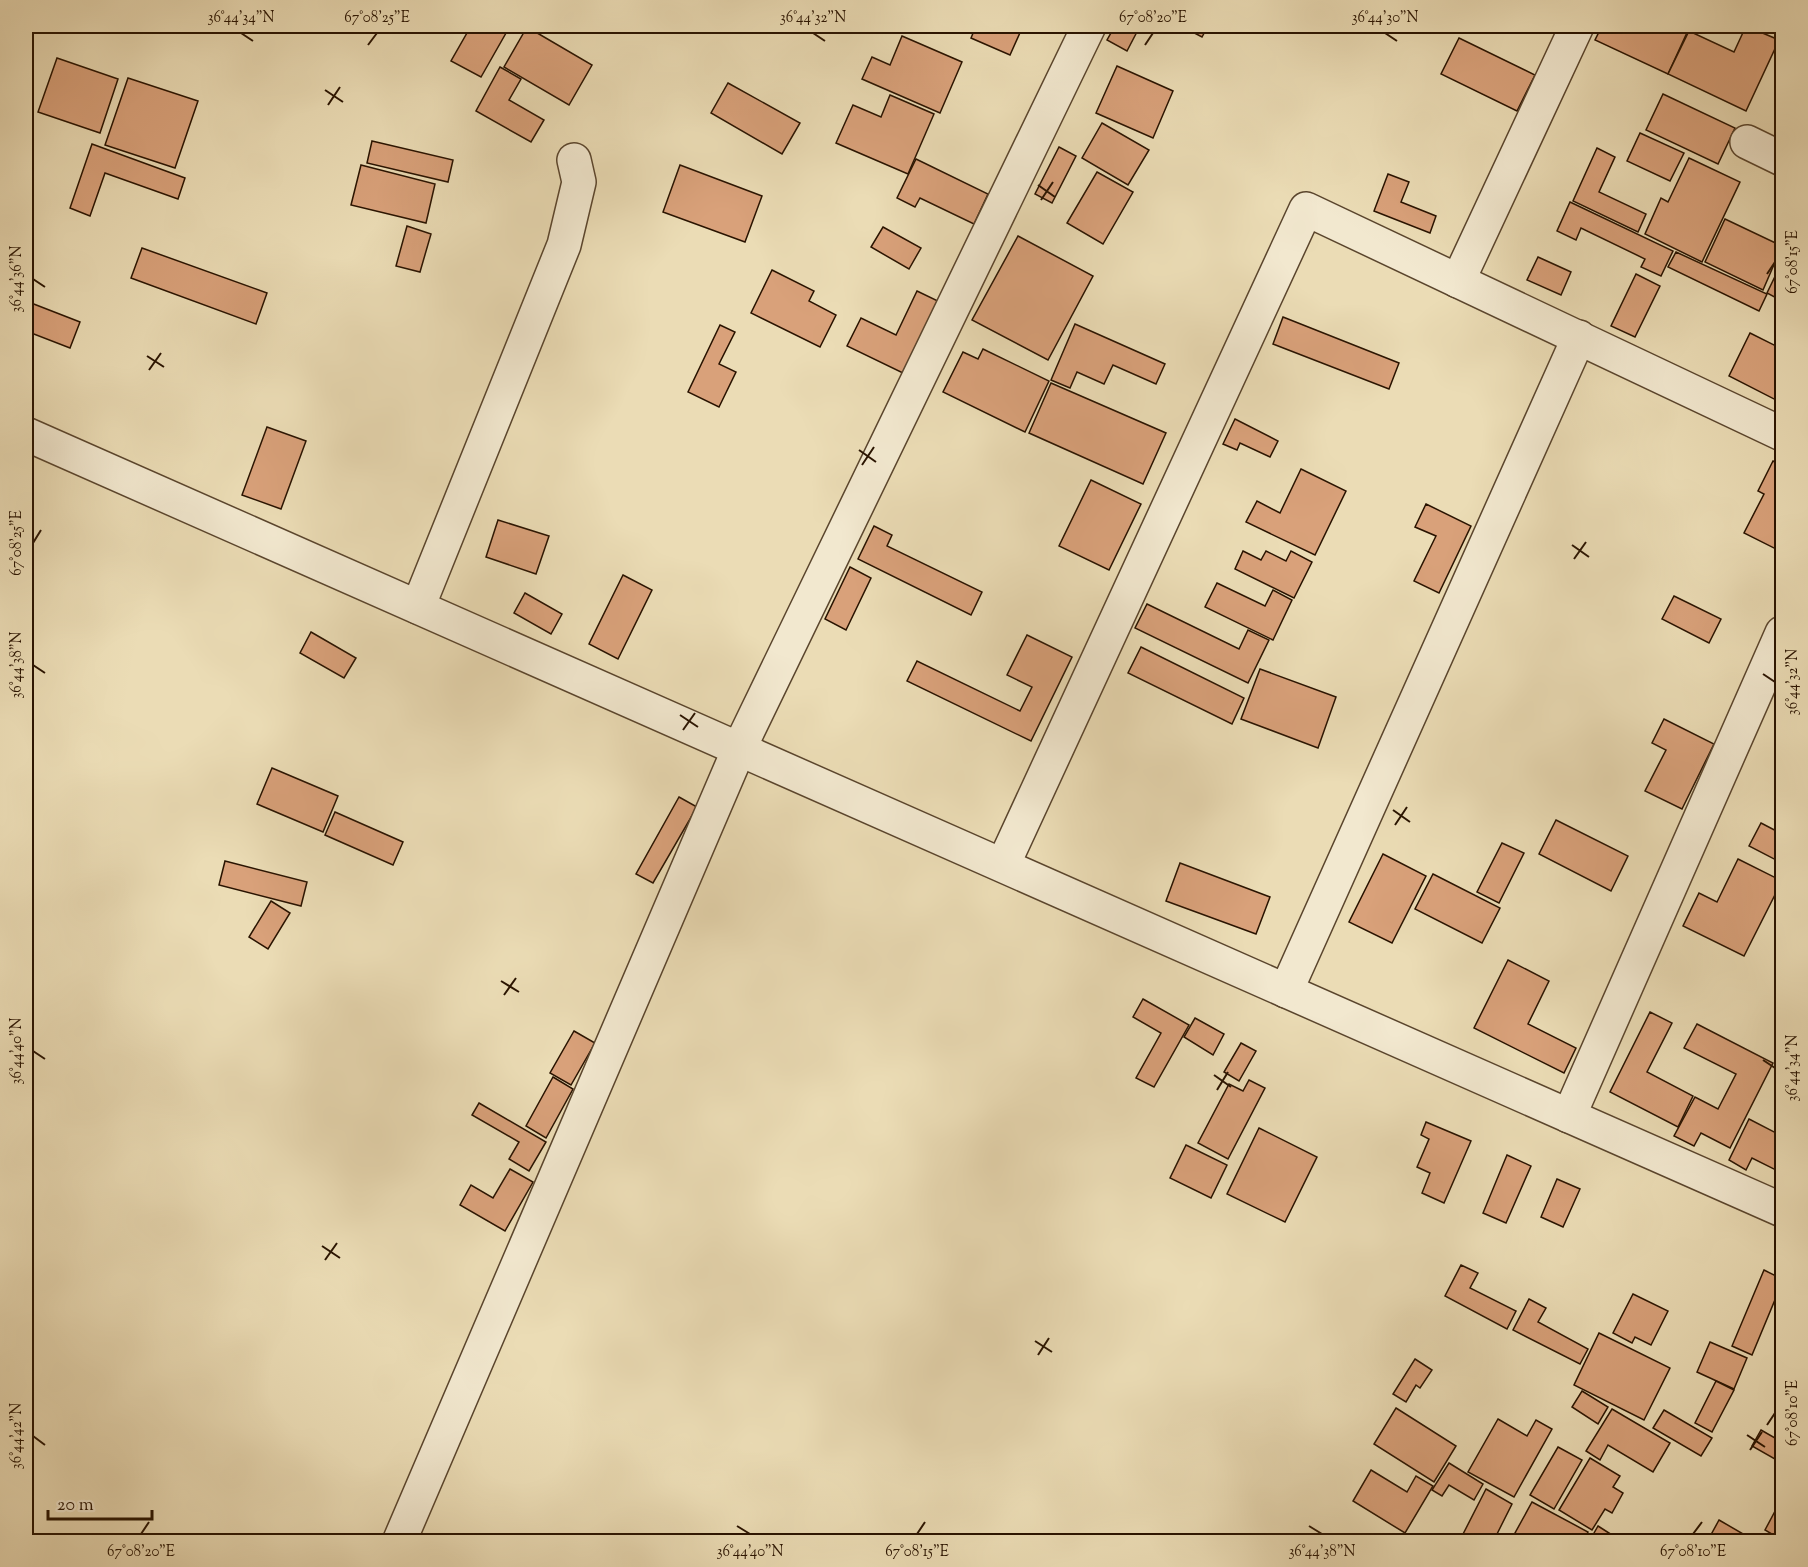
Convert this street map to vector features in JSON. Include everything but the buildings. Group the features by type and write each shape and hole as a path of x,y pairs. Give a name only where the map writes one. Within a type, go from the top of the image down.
{"street":[{"path":"399,1542 739,749 1089,26"},
{"path":"1458,280 1577,26"},
{"path":"1746,142 1782,159"},
{"path":"418,607 564,245 579,182 574,160"},
{"path":"1003,865 1306,208 1782,434"},
{"path":"1286,991 1579,337"},
{"path":"26,434 1782,1210"},
{"path":"1569,1116 1782,633"}]}
